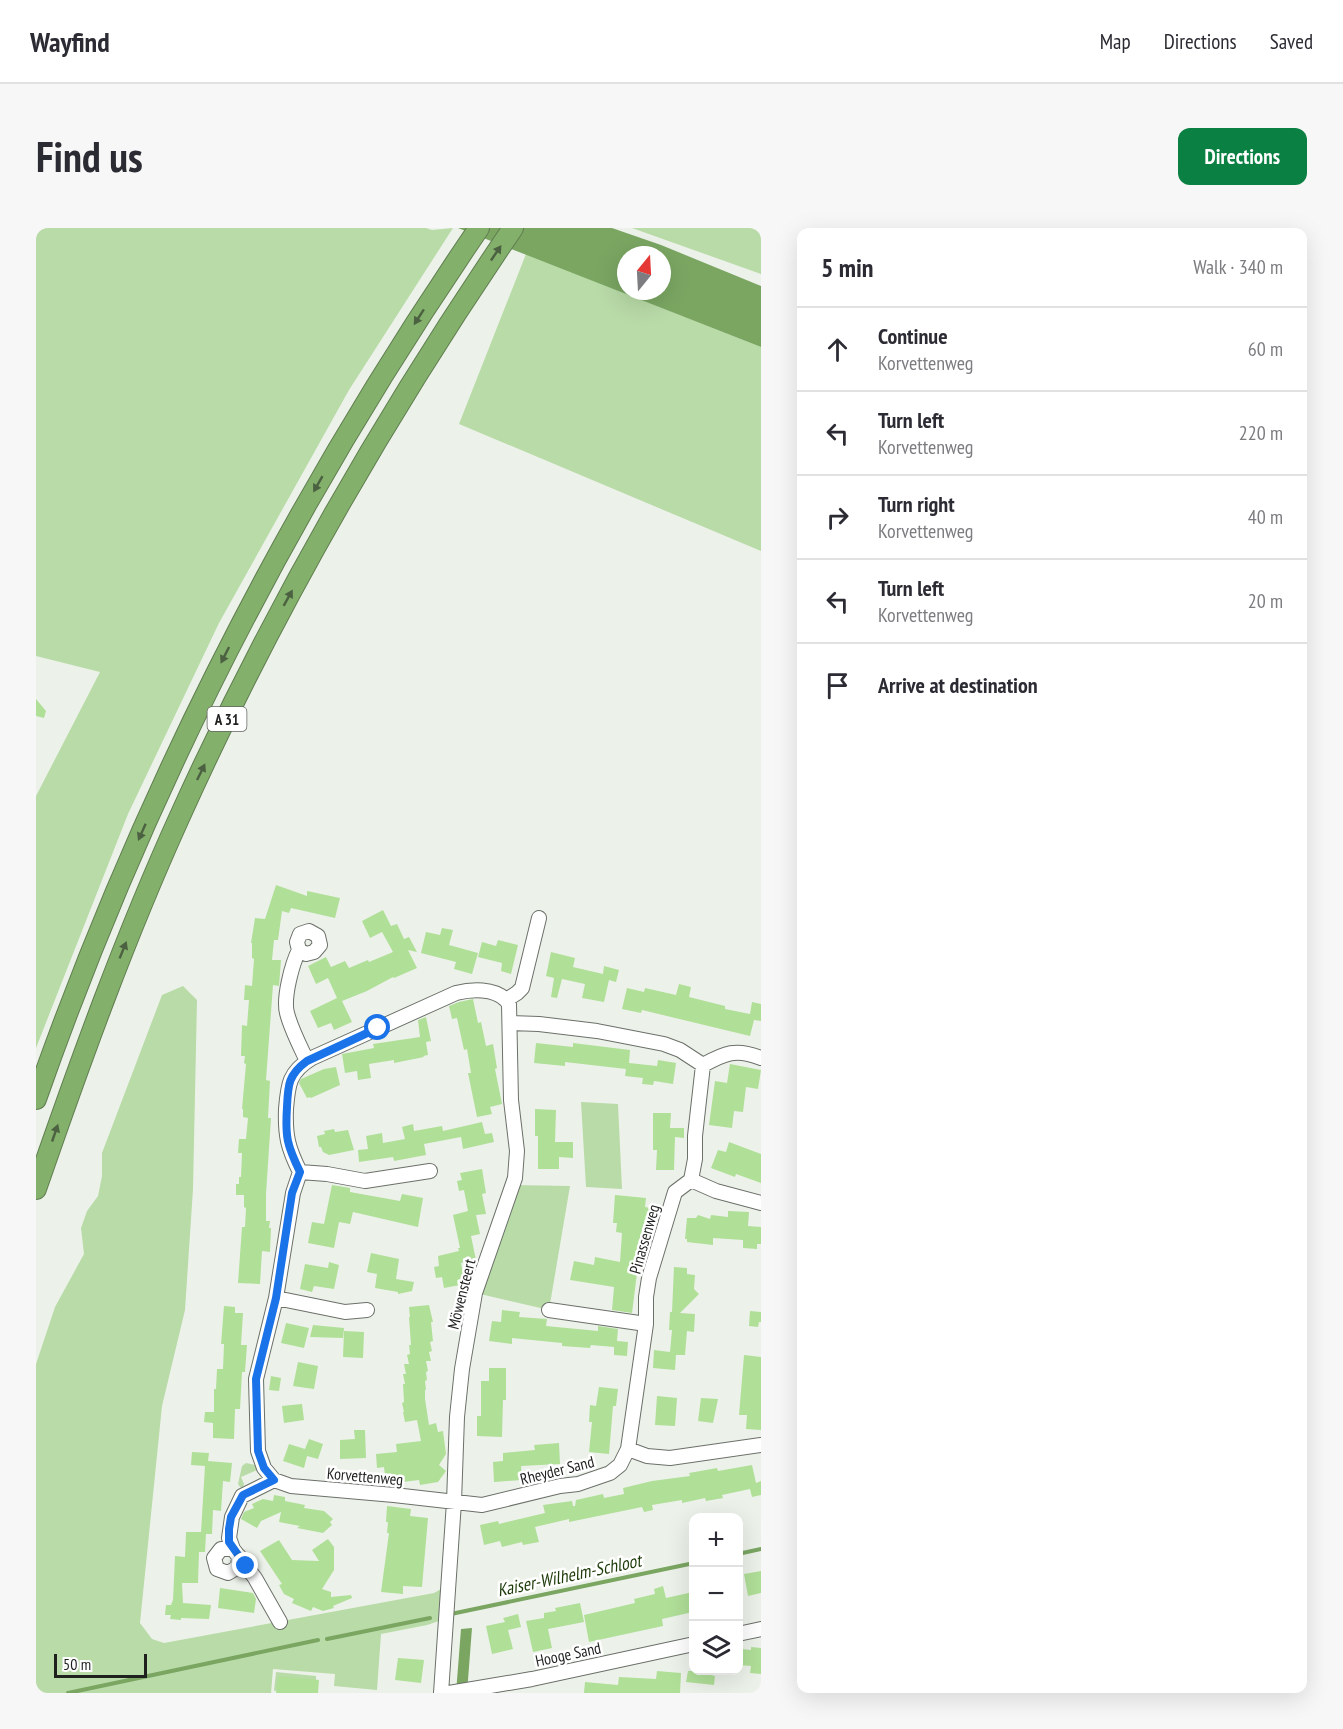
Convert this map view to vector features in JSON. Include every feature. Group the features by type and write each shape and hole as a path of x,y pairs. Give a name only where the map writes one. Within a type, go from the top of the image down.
{"highway":[{"name":"A 31","path":"36,1099 71,1002 123,874 162,786 252,602 329,464 376,386 479,228"},
{"name":"A 31","path":"36,1189 102,1001 179,818 271,629 334,513 400,402 513,228"}],"street":[{"path":"280,1622 255,1578 229,1542 229,1529 231,1517 242,1496 274,1480 264,1468 258,1451 256,1379 276,1298 292,1193 300,1172 285,1134 287,1088 292,1076 307,1061 456,993 476,990 499,994 506,1000 521,990 539,918"},
{"path":"299,950 292,963 286,1011 307,1061"},
{"name":"Möwensteert","path":"441,1693 454,1502 457,1417 462,1370 478,1285 515,1178 517,1150 511,1100 509,1004 506,1000"},
{"path":"510,1023 597,1031 664,1044 680,1050 703,1065"},
{"path":"703,1065 723,1055 736,1052 748,1053 761,1058"},
{"path":"703,1065 691,1180 716,1191 761,1203"},
{"path":"300,1172 365,1181 430,1171"},
{"name":"Pinassenweg","path":"628,1449 646,1324 646,1297 655,1256 675,1192 691,1180"},
{"path":"276,1298 345,1312 368,1310"},
{"path":"549,1310 646,1324"},
{"path":"628,1449 647,1456 670,1458 761,1445"},
{"name":"Rheyder Sand","path":"454,1502 490,1505 545,1490 578,1484 610,1473 620,1465 628,1449"},
{"name":"Korvettenweg","path":"274,1480 291,1486 454,1502"},
{"path":"743,1633 761,1629"},
{"name":"Hooge Sand","path":"450,1693 470,1689 532,1686 689,1645"}],"shaded area":[{"path":"36,228 426,228 432,230 453,228 349,390 219,623 128,814 36,1048 36,796 100,672 36,656"},
{"path":"458,228 612,228 663,246 617,246 617,290"},
{"path":"632,228 761,228 761,274"},
{"path":"671,249 761,286 761,347 641,300 671,300"},
{"path":"526,254 617,290 617,300 642,300 761,347 761,551 459,424"},
{"path":"183,986 197,1000 193,1189 185,1310 162,1406 140,1623 152,1639 164,1643 434,1593 448,1585 445,1619 381,1634 377,1690 334,1686 335,1674 273,1669 271,1693 36,1693 36,1364 55,1307 84,1254 81,1228 87,1211 98,1196 102,1176 102,1153 162,995"},
{"path":"581,1102 618,1104 622,1189 586,1187"},
{"path":"513,1185 570,1186 549,1310 476,1293"},
{"path":"246,1463 260,1466 263,1477 257,1470 241,1477 244,1484 240,1487 238,1484 242,1466"},
{"path":"472,1628 467,1693 456,1693 461,1629"},
{"path":"276,1672 316,1676 316,1680 274,1691"}],"building":[{"path":"36,699 46,711 44,718 36,716"},
{"path":"276,885 307,896 307,891 340,898 335,918 291,908 289,913 282,911 278,940 274,940 272,960 281,960 279,986 273,985 266,1080 270,1081 268,1118 271,1118 266,1194 266,1221 270,1221 269,1228 271,1228 270,1252 262,1251 260,1284 238,1283 242,1227 245,1227 246,1208 244,1207 244,1195 236,1195 236,1184 239,1184 239,1177 241,1177 242,1153 238,1153 239,1139 246,1139 248,1118 243,1117 242,1109 246,1064 244,1063 245,1056 241,1056 242,1025 247,1026 249,1000 244,1000 245,985 252,986 254,959 251,943 255,918 265,919"},
{"path":"383,910 391,926 397,924 404,939 409,937 417,952 408,950 417,968 342,1001 352,1022 334,1030 331,1023 318,1028 310,1011 337,998 328,978 316,984 308,966 326,957 331,967 345,961 349,968 393,952 382,932 370,938 362,921"},
{"path":"442,928 453,930 449,945 478,953 472,974 454,969 456,962 421,953 426,932 440,935"},
{"path":"498,940 518,945 511,974 501,971 502,963 478,957 482,942 496,946"},
{"path":"551,952 575,958 573,967 603,974 604,966 619,970 616,982 609,980 604,1002 582,998 585,984 562,979 557,998 551,997 554,978 546,976"},
{"path":"679,984 691,987 689,997 725,1006 725,1009 750,1014 752,1002 761,1004 761,1021 754,1020 750,1036 642,1010 641,1013 622,1009 627,988 644,992 645,988 676,995"},
{"path":"473,999 486,1046 493,1044 502,1104 490,1107 492,1114 477,1117 468,1073 471,1073 467,1049 464,1050 457,1018 452,1019 449,1006"},
{"path":"426,1017 431,1041 426,1042 428,1055 394,1063 394,1060 369,1064 371,1078 358,1080 357,1071 345,1073 342,1054 374,1048 373,1044 420,1037 418,1020"},
{"path":"536,1043 573,1047 573,1043 630,1050 629,1063 657,1066 658,1060 676,1063 673,1084 654,1081 653,1085 642,1084 643,1078 625,1076 626,1069 565,1062 565,1066 534,1063"},
{"path":"730,1064 761,1070 758,1089 746,1087 743,1112 734,1111 732,1128 709,1125 715,1081 727,1083"},
{"path":"336,1067 340,1085 307,1098 299,1083 301,1079 324,1069"},
{"path":"535,1109 556,1110 555,1142 573,1142 573,1158 559,1157 559,1169 538,1169"},
{"path":"653,1113 671,1113 670,1128 684,1128 684,1138 675,1137 674,1170 656,1170 657,1150 653,1150"},
{"path":"482,1122 485,1134 492,1133 494,1142 463,1149 461,1137 424,1144 426,1155 394,1161 393,1157 359,1162 358,1150 368,1149 366,1136 382,1133 383,1143 405,1139 402,1127 413,1124 414,1131 442,1126 443,1131"},
{"path":"334,1129 335,1132 348,1130 354,1150 329,1155 323,1152 319,1147 317,1136 325,1134 324,1131"},
{"path":"729,1142 761,1154 761,1183 711,1168 718,1150 726,1152"},
{"path":"482,1169 486,1193 482,1194 486,1214 476,1215 480,1234 471,1236 476,1260 461,1263 465,1284 444,1288 442,1277 436,1278 434,1267 439,1266 438,1256 459,1251 453,1215 468,1211 464,1190 459,1191 457,1181 462,1180 460,1173"},
{"path":"332,1185 350,1188 350,1192 400,1201 402,1194 423,1198 418,1227 353,1212 350,1224 339,1222 334,1248 308,1243 312,1222 324,1224"},
{"path":"615,1195 646,1198 645,1207 650,1208 647,1225 643,1225 632,1313 612,1310 614,1287 570,1280 574,1261 594,1265 595,1257 620,1262 622,1233 616,1232 617,1223 613,1223"},
{"path":"728,1211 749,1212 748,1226 761,1227 761,1244 757,1244 757,1249 743,1248 743,1240 713,1238 713,1245 687,1242 685,1239 687,1218 696,1218 698,1215 710,1219 711,1215 728,1217"},
{"path":"371,1253 399,1259 396,1279 414,1282 412,1291 398,1294 398,1292 375,1288 377,1274 367,1272"},
{"path":"329,1262 339,1265 334,1289 314,1286 312,1292 300,1289 305,1264 328,1268"},
{"path":"674,1267 687,1268 687,1274 695,1275 694,1289 699,1294 680,1313 695,1314 694,1332 687,1331 685,1355 676,1355 675,1370 653,1368 654,1350 670,1352 672,1330 669,1330"},
{"path":"429,1305 433,1322 431,1322 433,1341 430,1342 432,1351 429,1352 431,1361 426,1361 428,1371 425,1381 425,1399 429,1425 436,1423 438,1432 443,1431 446,1454 439,1465 446,1471 438,1482 420,1485 419,1480 386,1484 384,1467 377,1468 376,1454 397,1452 396,1444 421,1441 417,1420 405,1422 402,1403 404,1402 403,1384 405,1384 403,1374 406,1374 404,1364 409,1364 407,1355 410,1354 409,1345 411,1345 409,1307"},
{"path":"224,1306 235,1307 235,1313 243,1313 241,1345 247,1345 245,1372 242,1372 240,1409 235,1409 234,1439 213,1438 213,1423 204,1422 205,1412 214,1412 217,1369 223,1369 224,1344 221,1344"},
{"path":"502,1310 520,1312 519,1317 547,1319 546,1326 598,1331 598,1326 618,1329 617,1341 628,1342 627,1356 614,1355 614,1347 562,1346 562,1343 512,1338 512,1344 489,1341 492,1321 501,1322"},
{"path":"750,1311 761,1312 761,1322 758,1327 749,1326"},
{"path":"286,1323 309,1328 304,1348 281,1343"},
{"path":"313,1325 344,1328 343,1338 310,1337"},
{"path":"344,1331 364,1332 363,1358 343,1357"},
{"path":"744,1355 761,1357 761,1430 746,1429 747,1415 739,1415"},
{"path":"298,1362 318,1366 314,1389 293,1386"},
{"path":"489,1368 506,1368 506,1400 503,1400 502,1437 477,1436 477,1416 481,1416 481,1381 489,1381"},
{"path":"271,1376 281,1378 279,1391 269,1390"},
{"path":"599,1387 618,1389 616,1406 613,1406 609,1454 589,1452 592,1422 589,1422 590,1405 596,1406"},
{"path":"657,1396 677,1398 675,1426 655,1425"},
{"path":"701,1398 718,1399 713,1423 698,1421"},
{"path":"302,1404 304,1420 284,1423 282,1406"},
{"path":"354,1430 365,1430 366,1458 340,1459 340,1440 355,1439"},
{"path":"309,1439 323,1444 318,1459 307,1456 304,1468 283,1461 289,1444 305,1449"},
{"path":"559,1443 560,1464 521,1466 522,1480 494,1482 493,1462 503,1461 503,1453 535,1450 534,1445"},
{"path":"192,1452 209,1453 208,1461 232,1463 230,1482 223,1481 221,1511 213,1510 212,1534 206,1534 205,1552 199,1552 198,1583 182,1583 183,1603 211,1605 209,1619 170,1619 171,1615 165,1615 166,1605 171,1605 173,1600 175,1556 185,1557 186,1532 201,1532 205,1466 191,1465"},
{"path":"752,1465 756,1483 761,1481 761,1495 752,1497 750,1489 706,1501 705,1498 682,1503 682,1500 652,1505 653,1510 644,1512 642,1507 569,1522 569,1519 535,1527 539,1542 523,1545 522,1542 502,1547 500,1541 484,1545 480,1525 498,1521 499,1524 545,1513 543,1505 572,1501 575,1506 576,1500 603,1494 604,1498 624,1494 623,1488 652,1481 690,1476 689,1473 717,1468 718,1471"},
{"path":"274,1495 285,1497 285,1501 305,1505 304,1508 324,1511 333,1519 330,1522 332,1525 323,1533 297,1528 300,1526 279,1522 281,1512 261,1521 257,1528 241,1519 244,1512 254,1508 252,1504 263,1499 273,1501"},
{"path":"387,1506 411,1509 410,1516 428,1518 422,1587 403,1586 403,1594 381,1592 389,1533 387,1533 388,1522 386,1522"},
{"path":"328,1539 334,1547 334,1570 322,1589 331,1592 331,1597 351,1595 352,1598 333,1606 334,1608 323,1611 313,1607 311,1611 292,1603 294,1599 284,1594 279,1585 282,1584 260,1551 279,1540 292,1560 319,1561 312,1550"},
{"path":"761,1571 761,1593 748,1596 744,1574"},
{"path":"663,1586 666,1598 689,1593 689,1613 662,1619 663,1626 589,1642 584,1615 635,1603 634,1599 655,1594 654,1589"},
{"path":"220,1588 253,1593 256,1599 254,1613 218,1608"},
{"path":"580,1603 584,1622 548,1629 552,1648 533,1652 526,1621 544,1618 544,1613 556,1611 555,1608"},
{"path":"518,1614 521,1627 508,1630 513,1649 492,1654 486,1626 505,1622 503,1618"},
{"path":"751,1647 761,1648 761,1674 750,1673 751,1666 743,1665 743,1649 751,1650"},
{"path":"398,1658 424,1660 421,1683 395,1680"},
{"path":"657,1671 681,1673 680,1693 584,1693 585,1682 618,1685 619,1677 656,1679"},
{"path":"688,1671 689,1675 715,1676 714,1685 686,1682"},
{"path":"278,1676 319,1680 318,1693 276,1693"}],"waterway":[{"name":"Kaiser-Wilhelm-Schloot","path":"743,1553 761,1549"},
{"name":"Kaiser-Wilhelm-Schloot","path":"451,1614 689,1564"},
{"name":"Kaiser-Wilhelm-Schloot","path":"327,1639 430,1618"},
{"name":"Kaiser-Wilhelm-Schloot","path":"68,1693 318,1640"}],"route":[{"path":"246,1566 229,1542 231,1517 243,1495 274,1480 267,1474 259,1457 256,1435 256,1379 276,1298 292,1193 300,1172 285,1134 287,1088 292,1076 307,1061 378,1028"}]}
